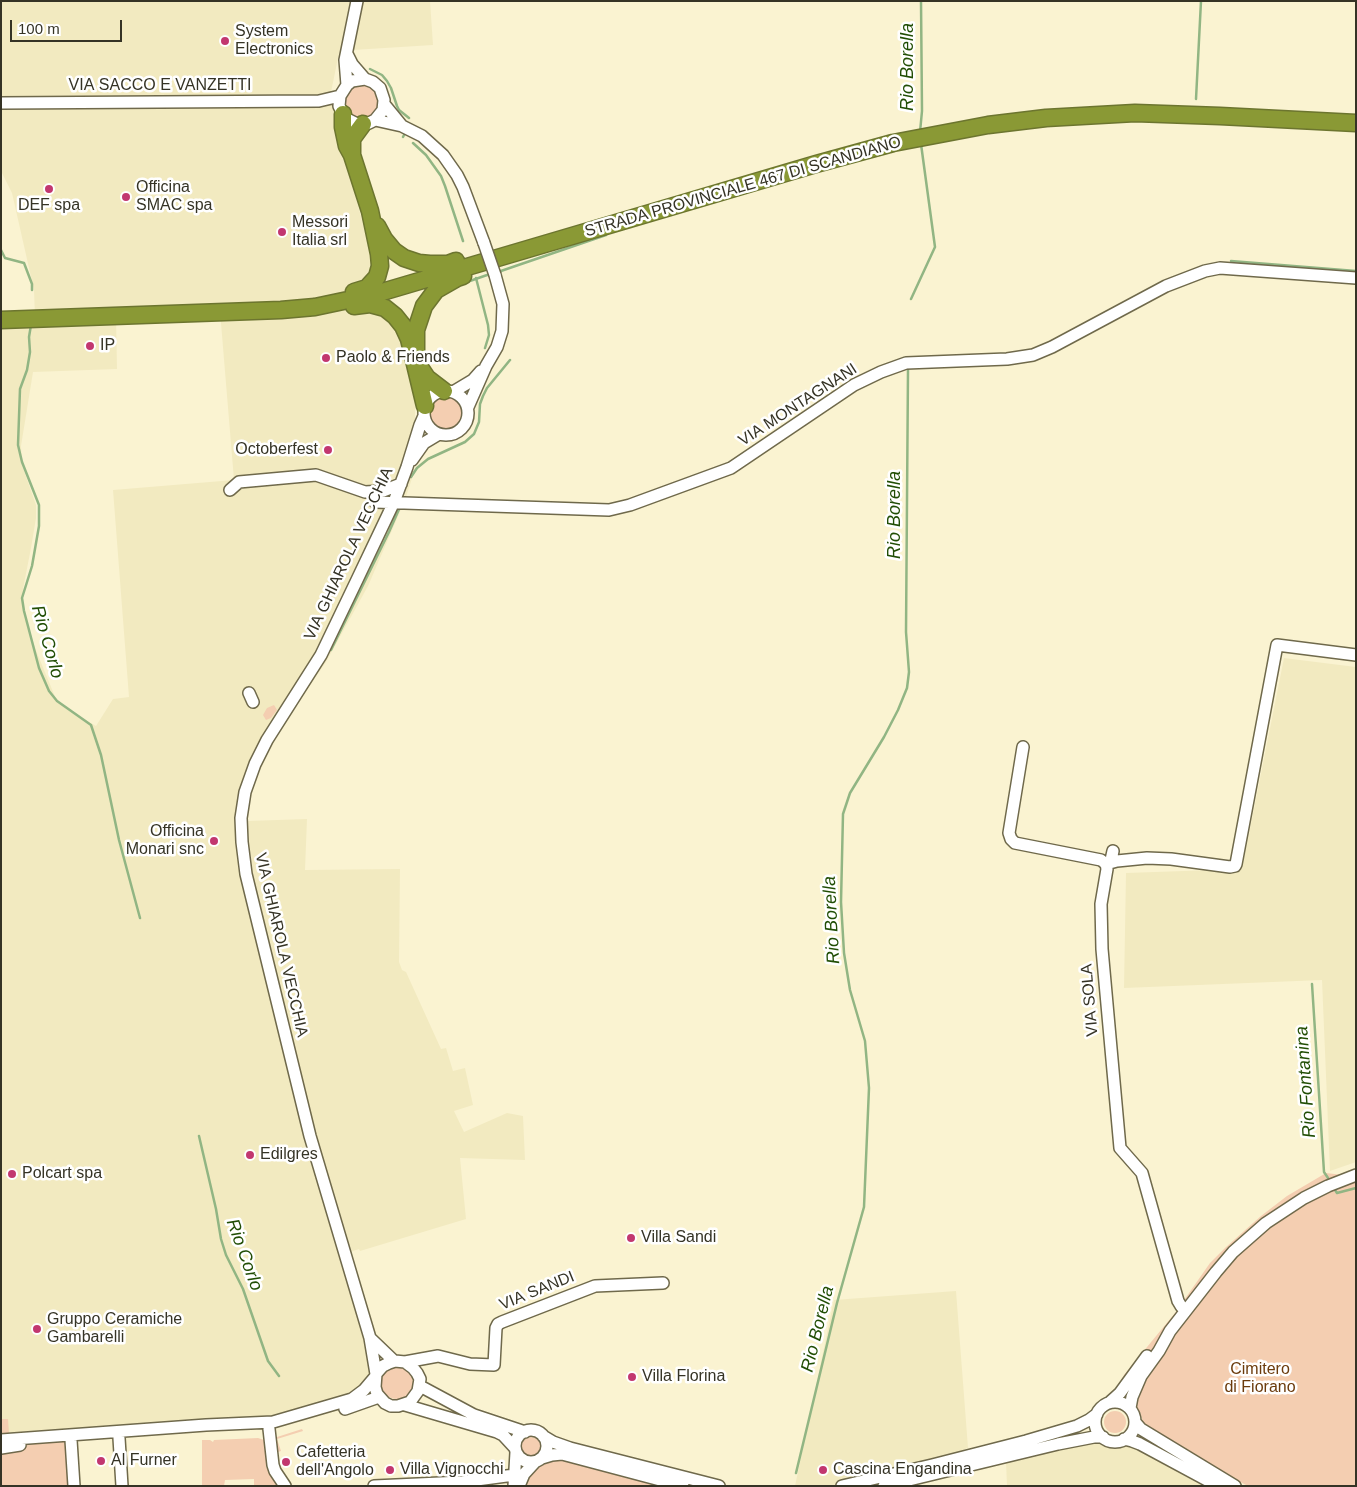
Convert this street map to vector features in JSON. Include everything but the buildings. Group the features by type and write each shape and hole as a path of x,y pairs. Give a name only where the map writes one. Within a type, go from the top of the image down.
{"highway":[{"path":"260,308 349,294 367,288 377,277 380,266 379,254 370,211 348,146 343,128 342,112"},
{"name":"STRADA PROVINCIALE 467 DI SCANDIANO","path":"1,311 315,307 348,300 816,164 893,144 988,125 1046,118 1135,114 1247,117 1356,123"},
{"path":"352,155 352,139 369,122"},
{"path":"370,211 384,239 394,251 404,258 419,264 448,264 502,248 574,235"},
{"path":"448,392 427,378 421,369 416,353 416,330 421,312 436,290 456,278 574,235"},
{"path":"260,308 270,314 314,312 370,304 384,308 395,316 403,326 409,339 425,411"},
{"name":"STRADA PROVINCIALE 467 DI SCANDIANO","path":"1,320 260,308"}],"street":[{"path":"347,85 345,68 357,1"},
{"name":"VIA GHIAROLA VECCHIA","path":"347,54 352,64 365,79 373,82 380,88 384,95 384,104 402,126"},
{"path":"342,112 339,101 347,85 358,79 365,79"},
{"name":"VIA SACCO E VANZETTI","path":"1,103 319,101 340,96"},
{"name":"VIA SACCO E VANZETTI","path":"319,101 342,112"},
{"path":"369,122 383,110 384,104"},
{"name":"VIA GHIAROLA VECCHIA","path":"342,112 351,122 402,126 422,136 443,155 463,187 484,243 503,304 502,331 497,348 486,366 468,407 468,419 461,429 451,435 439,434 424,443 407,467"},
{"name":"VIA MONTAGNANI","path":"375,502 610,510 630,505 731,468 854,385 906,363 1006,359 1033,354 1052,347 1166,286 1205,271 1220,268 1356,278"},
{"name":"VIA GHIAROLA VECCHIA","path":"376,1376 370,1338 310,1136 246,874 241,818 245,792 262,750 321,655 377,540 402,484 420,425 432,396 448,392 473,380 486,366"},
{"path":"448,392 460,396 468,407"},
{"path":"425,411 429,427 439,434"},
{"path":"230,490 239,482 316,475 365,492 383,491 402,484"},
{"path":"383,491 394,502"},
{"path":"365,492 375,502 380,518 372,534 377,540"},
{"path":"1106,864 1147,858 1235,866 1277,645 1356,656"},
{"path":"1022,747 1008,834 1011,839 1015,843 1101,860 1106,864"},
{"path":"1106,864 1111,860 1113,851"},
{"name":"VIA SOLA","path":"1106,864 1107,869 1101,904 1102,949 1120,1148 1142,1173 1178,1302 1185,1310"},
{"path":"1130,1408 1132,1397 1141,1376 1185,1310 1224,1262 1266,1223 1320,1190 1356,1175"},
{"name":"VIA SANDI","path":"399,1362 443,1356 470,1364 494,1365 496,1328 502,1322 595,1286 663,1283"},
{"path":"842,1486 1026,1441 1077,1426 1097,1414 1102,1407 1120,1392 1154,1347 1170,1331"},
{"name":"VIA GHIAROLA VECCHIA","path":"370,1338 399,1362"},
{"path":"417,1372 430,1358"},
{"path":"1,1440 273,1422 352,1399 364,1390 383,1366 399,1362 413,1368 420,1379 420,1386 415,1397 405,1405"},
{"path":"376,1376 375,1387 378,1397 385,1403 391,1406 405,1405 497,1432 503,1435 523,1460 527,1462 562,1454 683,1486"},
{"path":"420,1386 474,1415 525,1432 535,1431 553,1442 570,1448 719,1486"},
{"path":"1,1448 71,1440 270,1429 336,1412 378,1397"},
{"path":"1110,1402 1119,1402 1130,1408 1134,1414 1135,1422 1130,1434 1124,1439"},
{"path":"1097,1414 1096,1427 1103,1437"},
{"path":"1135,1422 1141,1429 1236,1486"},
{"path":"270,1429 273,1465 285,1486"},
{"path":"374,1486 514,1480 517,1438 525,1432"},
{"path":"519,1486 524,1474 545,1455 548,1447 543,1436"},
{"path":"884,1486 1094,1437 1103,1437 1113,1441 1124,1439 1140,1444 1218,1486"},
{"path":"120,1438 122,1486"},
{"path":"71,1440 74,1486"}],"shaded area":[{"path":"1,1 430,1 433,45 353,50 339,53 330,97 367,240 373,272 388,319 406,346 415,376 415,422 406,457 414,472 405,500 368,586 326,662 283,725 259,768 249,799 248,821 307,819 305,870 400,869 399,962 402,970 406,972 441,1049 446,1048 453,1071 465,1068 473,1105 454,1111 464,1132 507,1113 523,1116 525,1160 460,1158 466,1219 360,1251 359,1249 350,1252 379,1342 373,1397 317,1413 1,1446 1,318 35,317 34,290 12,193 1,171","holes":["220,311 234,480 113,490 129,697 113,699 96,726 65,708 56,699 35,648 22,603 36,518 36,505 22,465 21,446 33,372 117,369 116,316"]},
{"path":"1284,658 1356,667 1356,1162 1330,1171 1322,980 1124,988 1126,873 1242,869"},
{"path":"956,1291 968,1448 965,1449 955,1464 853,1486 795,1486 834,1300"},
{"path":"1096,1441 1114,1446 1130,1443 1207,1486 1007,1486 1006,1461"}],"green space":[{"path":"361,85 373,90 378,102 373,114 361,119 349,114 344,102 349,90"},
{"path":"446,396 458,401 463,413 458,425 446,430 434,425 429,413 434,401"},
{"path":"274,705 277,710 271,718 266,720 263,715 267,708"},
{"name":"Cimitero di Fiorano","path":"1326,1173 1356,1175 1356,1486 1248,1486 1216,1469 1144,1425 1140,1412 1118,1386 1124,1375 1175,1313 1210,1263 1261,1216 1287,1196"},
{"path":"397,1367 409,1371 413,1383 409,1395 397,1399 385,1395 381,1383 385,1371"},
{"path":"1115,1411 1125,1418 1126,1422 1119,1432 1115,1433 1105,1426 1104,1422 1111,1412"},
{"path":"1,1419 8,1419 9,1433 1,1434"},
{"path":"302,1429 303,1431 277,1439 281,1451 278,1452 274,1438"},
{"path":"531,1437 538,1440 541,1447 538,1454 531,1457 524,1454 521,1447 524,1440"},
{"path":"69,1438 72,1486 1,1486 1,1446"},
{"path":"258,1438 266,1443 266,1467 279,1486 254,1486 254,1479 225,1480 224,1486 202,1486 202,1440 213,1442 214,1440"},
{"path":"557,1458 669,1486 522,1486 535,1469"}],"waterway":[{"name":"Rio Borella","path":"920,132 922,111 921,1"},
{"name":"Rio Fontanina","path":"1196,99 1201,1"},
{"path":"370,69 382,75 387,81 399,110 409,118"},
{"path":"413,143 426,155 441,176 463,241"},
{"name":"Rio Borella","path":"911,299 935,247 921,144"},
{"path":"498,272 606,235"},
{"name":"Rio Corlo","path":"1,250 5,258 24,263 32,284 32,290"},
{"name":"Rio Fontanina","path":"1231,261 1356,271"},
{"path":"467,282 490,274"},
{"path":"476,278 488,325 489,335 485,348"},
{"name":"Rio Corlo","path":"31,325 27,370 20,389 18,445 22,462 39,505 39,526 32,566 22,598 24,611 39,668 49,691 57,701 91,725 101,755 119,840 140,918"},
{"path":"411,477 417,468 428,459 465,442 474,434 479,422 480,404 483,396 487,388 510,360"},
{"name":"Rio Borella","path":"796,1473 837,1303 864,1207 869,1088 865,1041 850,990 844,953 841,902 843,814 850,793 884,737 907,688 909,672 906,632 908,370"},
{"path":"331,650 400,507"},
{"name":"Rio Fontanina","path":"1312,984 1324,1172 1328,1178"},
{"name":"Rio Corlo","path":"199,1136 226,1255 243,1289 268,1361 279,1376"},
{"name":"Rio Fontanina","path":"1335,1190 1337,1193 1356,1188"}],"place":[{"name":"System Electronics","path":"225,41"},
{"name":"DEF spa","path":"49,189"},
{"name":"Officina SMAC spa","path":"126,197"},
{"name":"Messori Italia srl","path":"282,232"},
{"name":"IP","path":"90,346"},
{"name":"Paolo & Friends","path":"326,358"},
{"name":"Octoberfest","path":"328,450"},
{"name":"Officina Monari snc","path":"214,841"},
{"name":"Edilgres","path":"250,1155"},
{"name":"Polcart spa","path":"12,1174"},
{"name":"Villa Sandi","path":"631,1238"},
{"name":"Gruppo Ceramiche Gambarelli","path":"37,1329"},
{"name":"Villa Florina","path":"632,1377"},
{"name":"Al Furner","path":"101,1461"},
{"name":"Cafetteria dell'Angolo","path":"286,1462"},
{"name":"Villa Vignocchi","path":"390,1470"},
{"name":"Cascina Engandina","path":"823,1470"}]}
